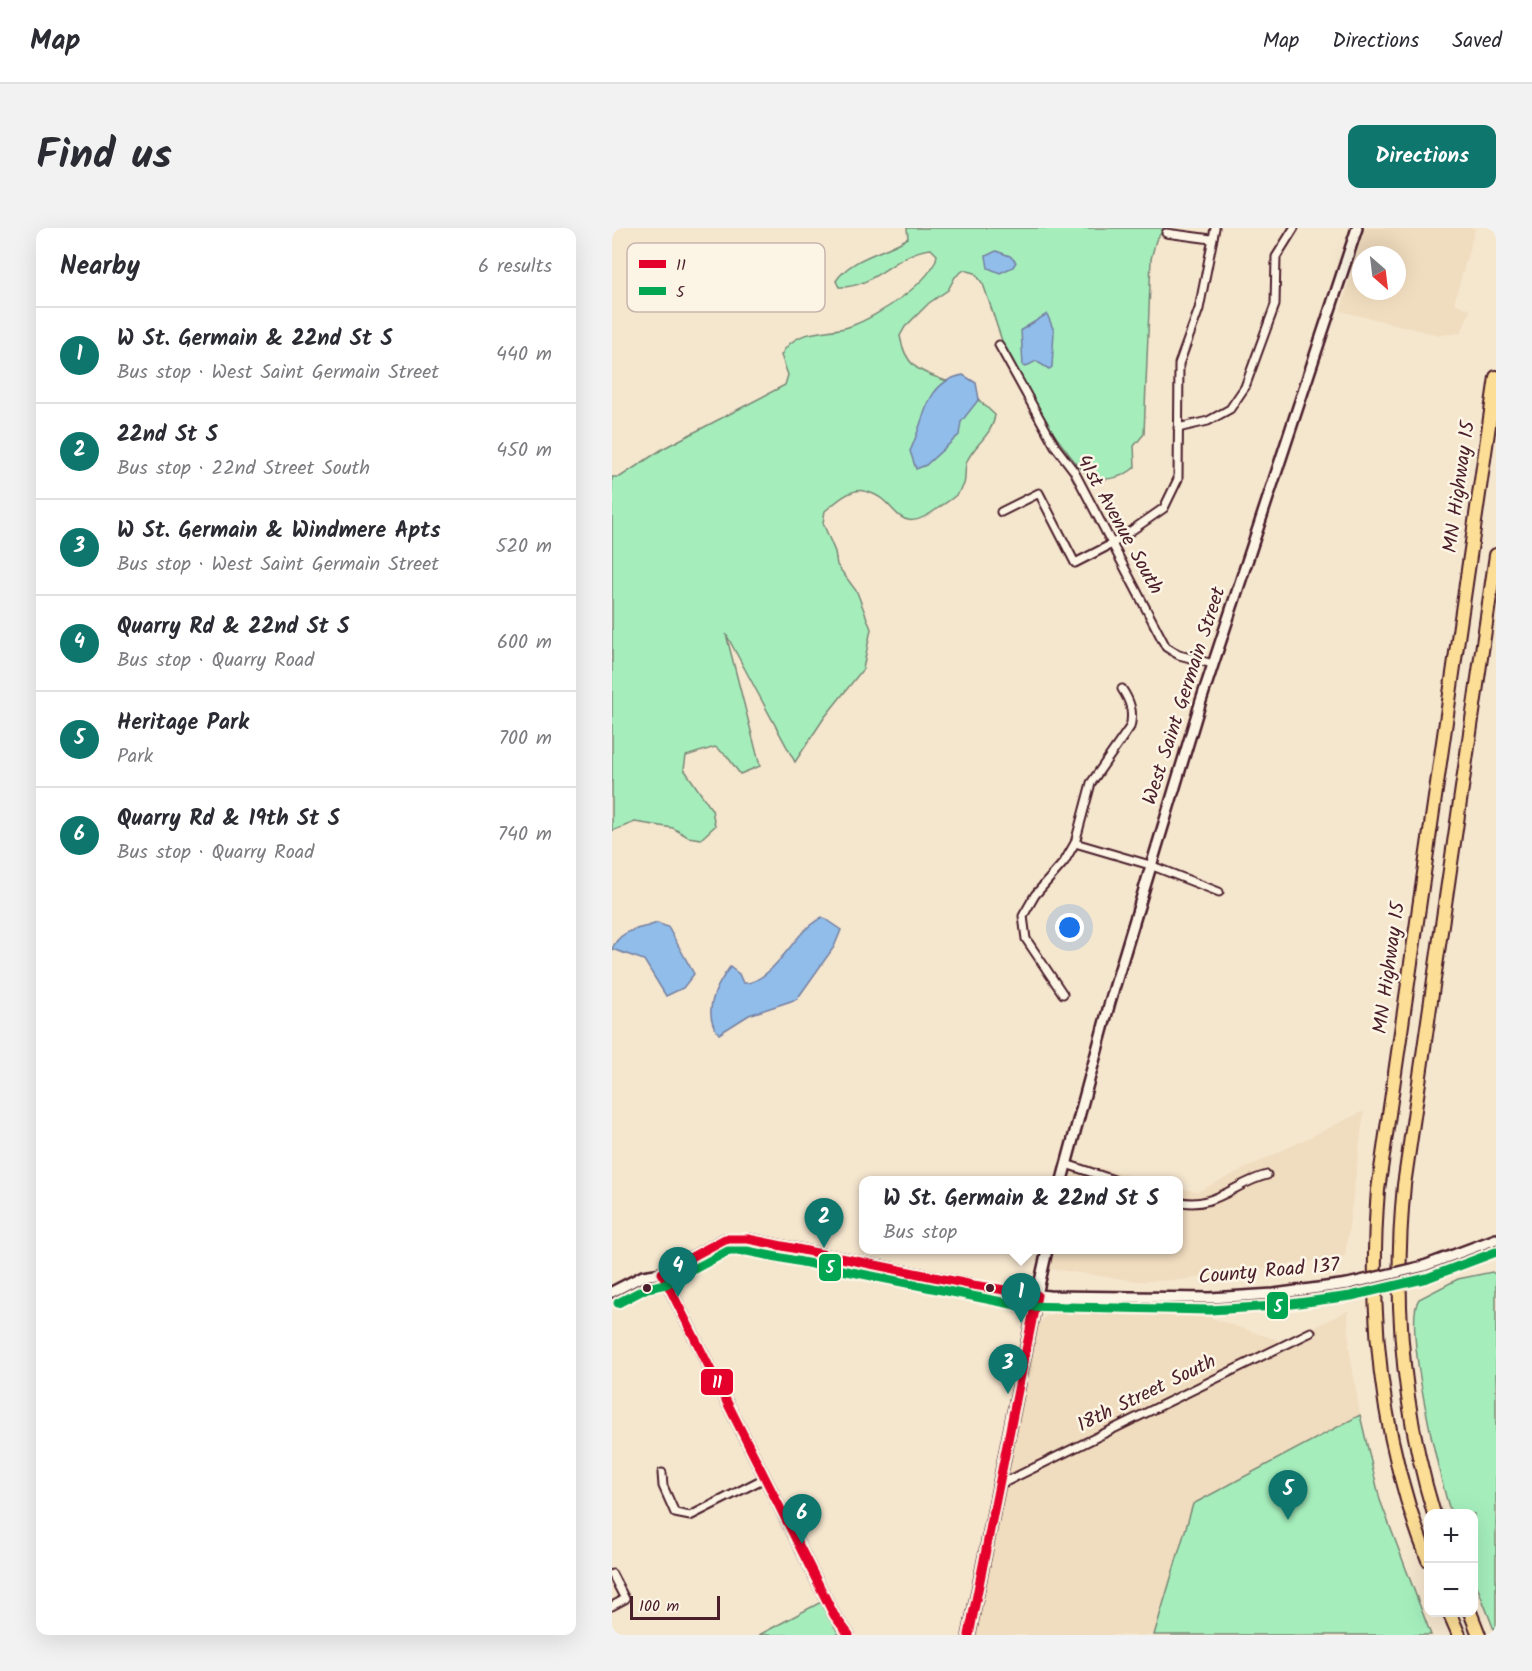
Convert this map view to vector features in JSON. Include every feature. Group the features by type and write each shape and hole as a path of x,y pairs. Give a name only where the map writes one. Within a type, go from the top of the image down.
{"highway":[{"name":"MN Highway 15","path":"1424,1548 1400,1476 1382,1388 1375,1314 1374,1239 1379,1178 1496,377"},
{"path":"1432,1509 1420,1468 1404,1383 1399,1312 1399,1237 1404,1185 1496,555"},
{"path":"1451,1617 1459,1635"},
{"path":"1472,1617 1479,1635"}],"main road":[{"path":"969,1635 1037,1295"}],"street":[{"path":"1001,512 1039,493 1075,563 1112,544 1164,508 1178,479 1179,364 1199,309 1215,228"},
{"path":"1178,428 1208,421 1230,409 1245,387 1275,305 1276,257 1294,228"},
{"name":"West Saint Germain Street","path":"1063,1176 1150,865 1213,664 1357,228"},
{"path":"1166,233 1212,239"},
{"name":"41st Avenue South","path":"999,345 1055,446 1074,471 1166,647 1179,655 1213,664"},
{"path":"1063,994 1026,939 1023,916 1035,895 1064,862 1075,843 1091,783 1130,728 1133,718 1130,700 1122,688"},
{"path":"1075,843 1150,865 1219,892"},
{"path":"1066,1164 1102,1176"},
{"path":"1183,1202 1205,1204 1267,1175"},
{"name":"County Road 137","path":"612,1292 643,1276 662,1272 725,1239 748,1239 973,1285 1037,1295 1210,1298 1274,1294 1348,1284 1424,1266 1496,1239"},
{"path":"1037,1295 1046,1254"},
{"path":"662,1272 834,1615 849,1635"},
{"name":"18th Street South","path":"997,1486 1311,1332"},
{"path":"662,1473 663,1486 675,1513 690,1516 765,1478"},
{"path":"612,1574 625,1599 612,1606"}],"shaded area":[{"path":"1364,228 1475,228 1454,303 1470,310 1461,333 1439,335 1341,311 1352,271 1352,300 1406,300 1406,246 1359,246"},
{"path":"1364,1111 1345,1256 1181,1280 1138,1281 1045,1268 1048,1254 1183,1254 1183,1189 1197,1192"},
{"path":"1070,1161 1133,1176 1066,1176"},
{"path":"1087,1308 1193,1312 1283,1342 1348,1311 1349,1347 1360,1415 1194,1504 1154,1635 976,1635 1004,1478 1037,1326 1045,1317 1056,1312"}],"green space":[{"path":"907,228 1165,228 1156,240 1151,259 1144,434 1134,446 1135,467 1115,478 1092,477 1084,472 1049,427 1017,376 983,284 975,273 964,270 955,277 948,290 929,303 905,327 900,336 908,359 915,366 966,391 995,415 991,428 967,461 962,488 948,501 925,516 914,520 898,515 876,495 864,491 848,494 825,511 823,523 835,552 837,565 857,592 871,629 863,669 824,718 795,762 726,634 760,766 740,774 727,756 715,747 686,756 684,769 712,810 715,826 701,839 688,837 673,828 635,822 612,831 612,477 620,477 664,448 785,385 788,375 781,355 795,340 804,335 842,329 861,322 888,307 915,287 933,265 937,255 931,249 907,256 864,282 839,287 836,281 850,266 908,238"},
{"path":"1492,1272 1496,1275 1496,1635 1478,1588 1478,1509 1450,1509 1432,1438 1415,1338 1415,1314 1419,1299 1458,1279"},
{"path":"1360,1415 1380,1500 1431,1635 1154,1635 1193,1504"},
{"path":"821,1602 839,1635 759,1635"}],"water":[{"path":"996,251 1010,256 1016,262 1013,267 1000,273 988,268 986,256"},
{"path":"1047,314 1054,331 1052,367 1049,369 1036,361 1025,367 1023,366 1021,330"},
{"path":"963,375 976,383 979,399 961,422 959,435 926,465 916,469 910,451 933,394 950,379"},
{"path":"822,917 841,930 834,947 797,999 749,1015 719,1034 711,1017 712,1000 730,967 739,974 743,983 760,978 776,964 805,930"},
{"path":"657,923 668,927 694,974 683,988 666,996 644,960 612,949 620,937 626,933"}],"transit line":[{"name":"11","path":"849,1635 834,1615 662,1273 725,1239 748,1239 973,1285 1037,1295 969,1635"},
{"name":"5","path":"618,1303 647,1288 666,1284 728,1251 747,1251 1022,1306 1210,1310 1276,1306 1351,1296 1427,1278 1496,1252"}],"place":[{"name":"22nd St S","path":"824,1248"},
{"name":"Quarry Rd & 22nd St S","path":"678,1297"},
{"name":"W St. Germain & 22nd St S","path":"1021,1323"},
{"name":"W St. Germain & Windmere Apts","path":"1008,1394"},
{"name":"Heritage Park","path":"1288,1520"},
{"name":"Quarry Rd & 19th St S","path":"802,1544"}]}
